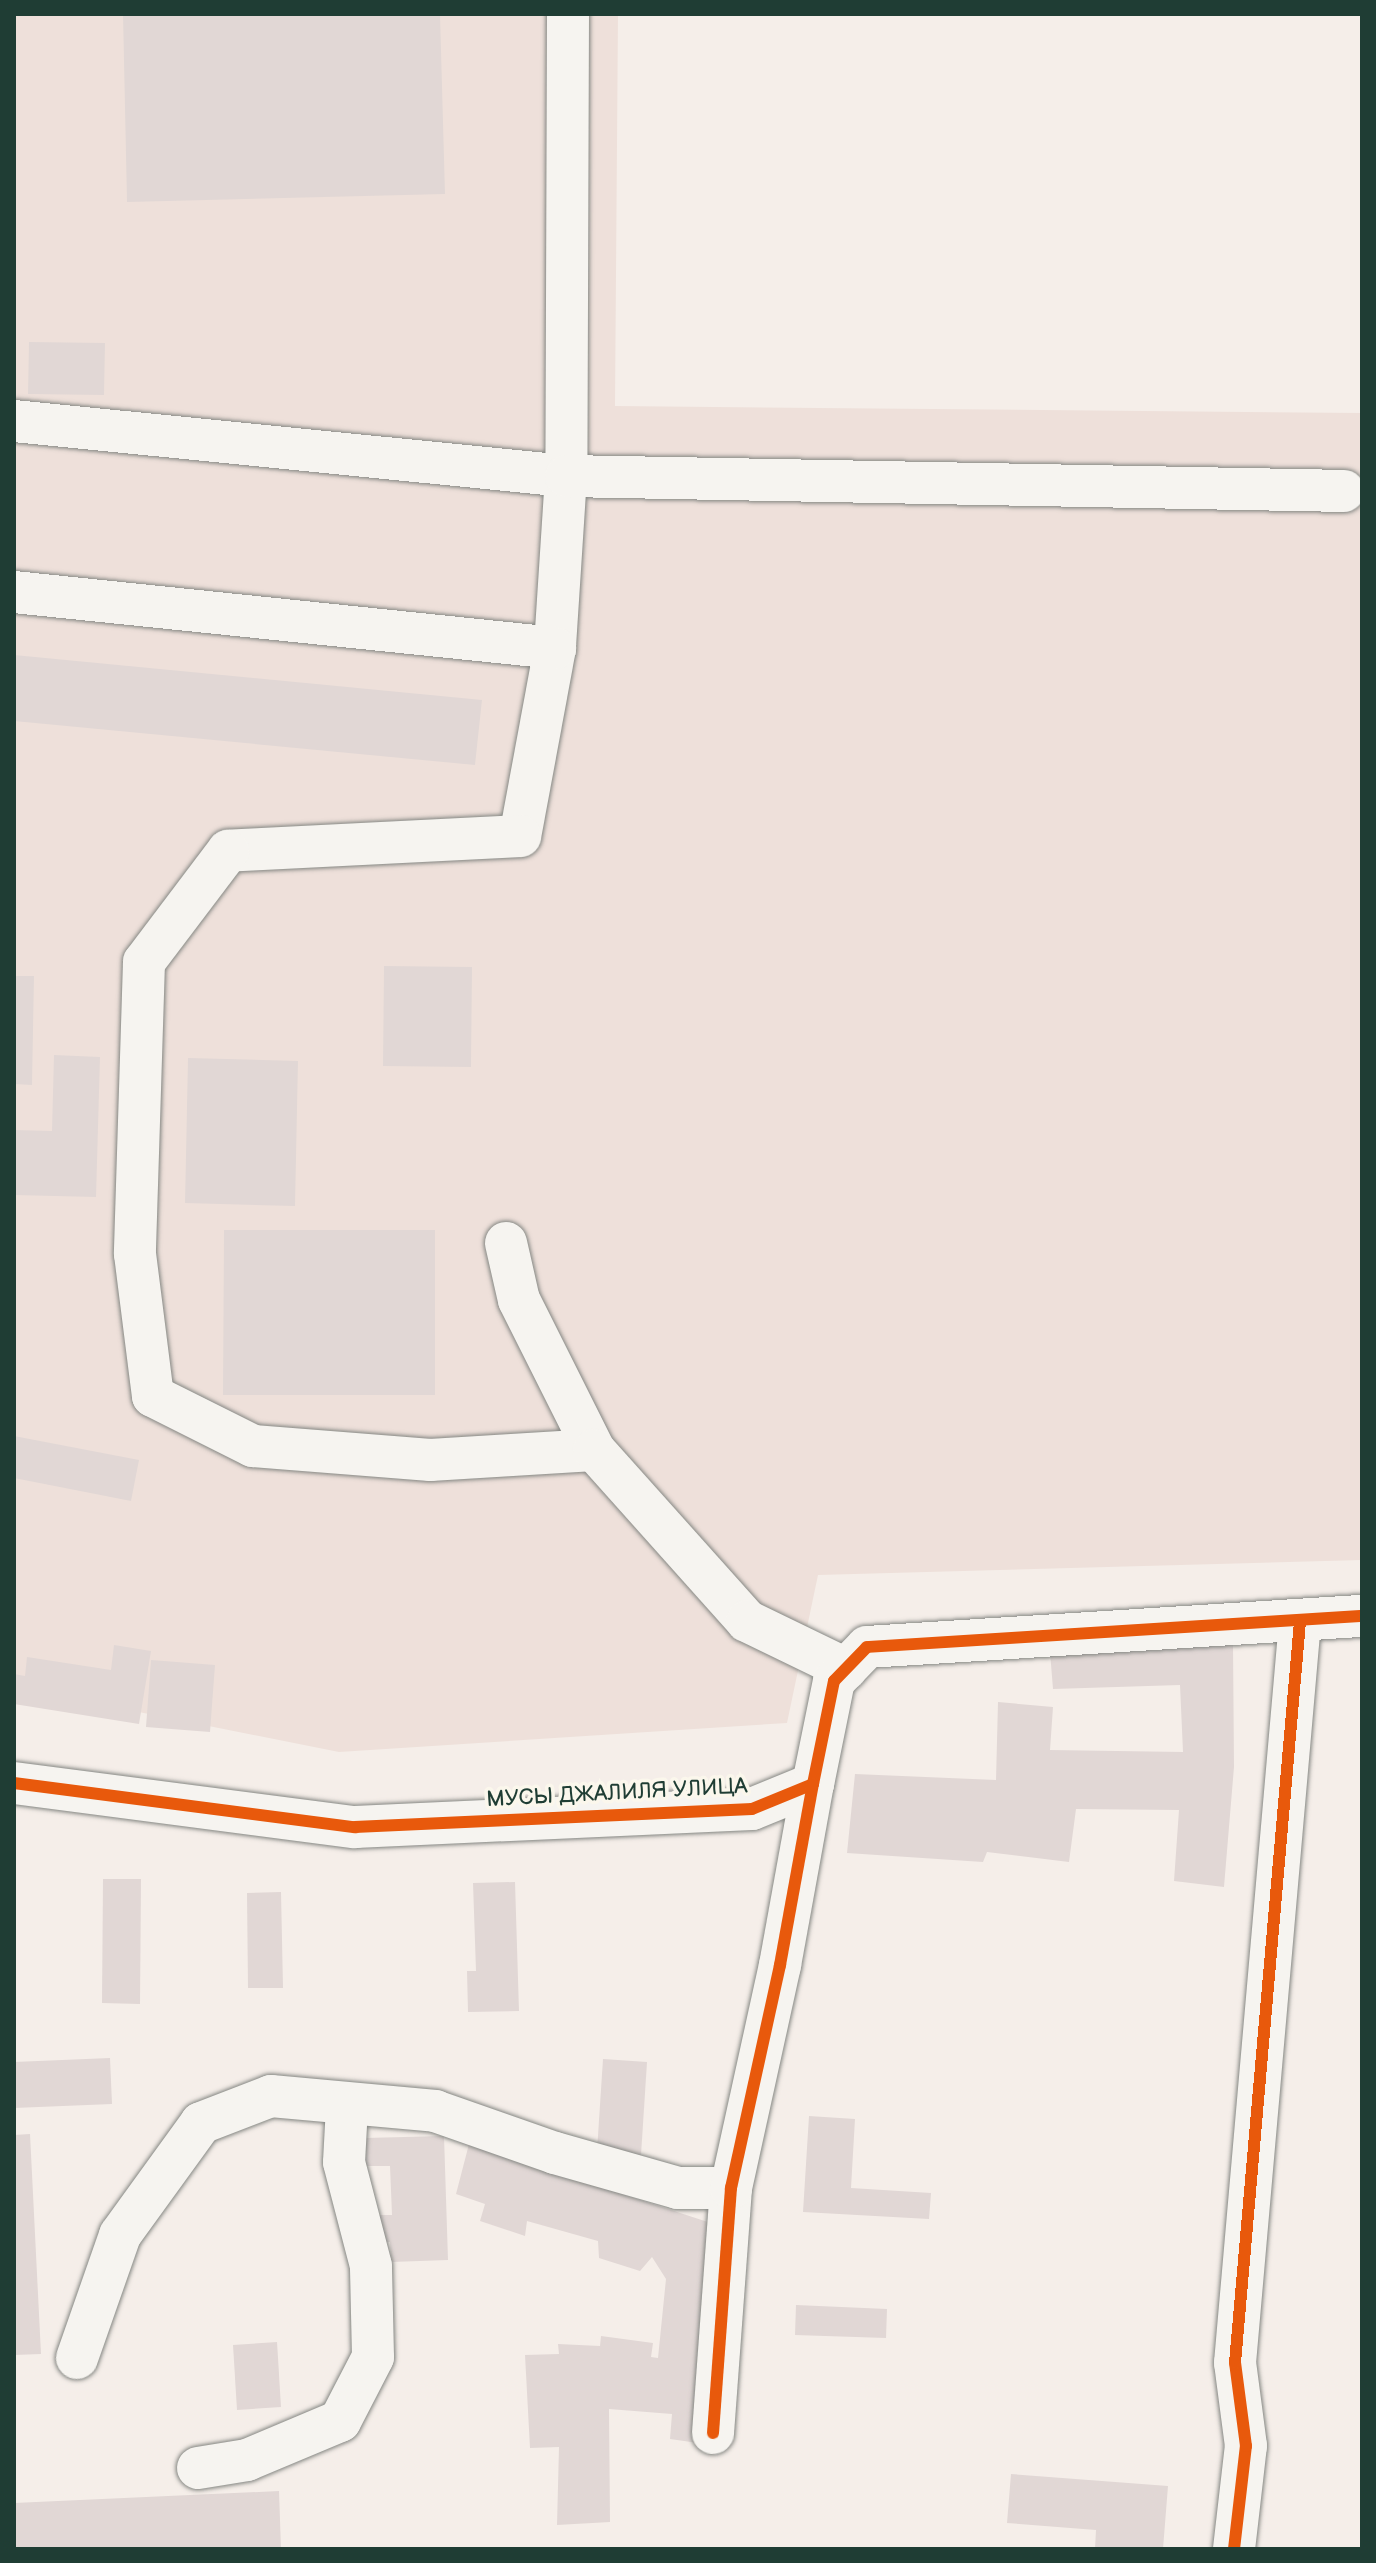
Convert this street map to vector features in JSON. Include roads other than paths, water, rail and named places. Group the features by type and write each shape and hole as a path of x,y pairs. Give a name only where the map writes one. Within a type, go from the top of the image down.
{"street":[{"path":"568,14 566,476 555,648 520,836 228,851 144,962 135,1254 153,1396 253,1446 430,1460 594,1450"},
{"path":"14,421 566,476 1344,491"},
{"path":"14,592 555,648"},
{"path":"506,1243 519,1300 594,1450 747,1621 846,1669"},
{"path":"713,2433 731,2188 780,1965 834,1681 867,1647 1362,1616"},
{"path":"1234,2549 1246,2446 1235,2363 1300,1622"},
{"name":"МУСЫ ДЖАЛИЛЯ УЛИЦА","path":"14,1783 355,1827 752,1809 813,1784"},
{"path":"77,2358 120,2235 201,2123 271,2096 347,2106 435,2111 555,2153 678,2188 731,2188"},
{"path":"198,2468 247,2460 340,2421 373,2357 371,2266 344,2162 347,2106"}]}
